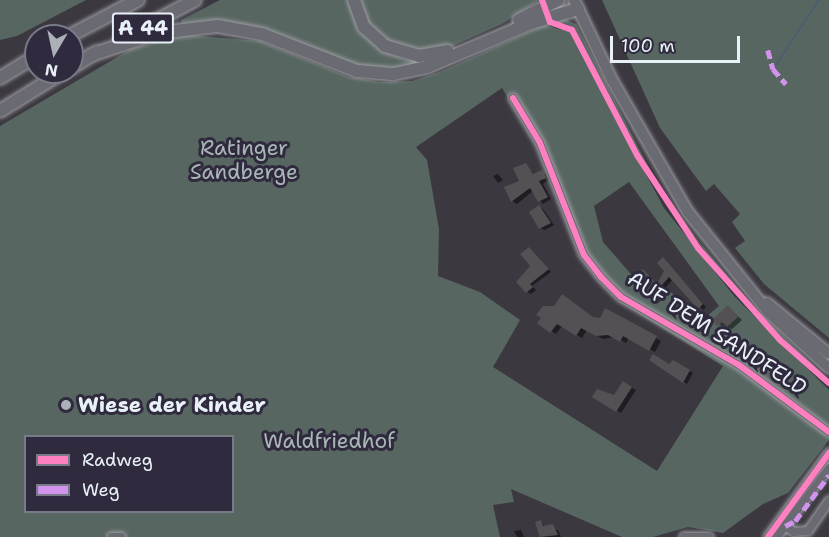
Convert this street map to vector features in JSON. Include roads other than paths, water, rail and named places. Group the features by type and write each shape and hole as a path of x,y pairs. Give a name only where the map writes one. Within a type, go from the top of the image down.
{"highway":[{"name":"A 44","path":"84,28 138,0"},
{"name":"A 44","path":"84,59 195,0"},
{"path":"354,0 359,17 372,36 393,50 419,56 459,47 546,3 558,0"},
{"path":"91,55 158,33 218,26 262,34 357,71 394,74 427,67 576,4"},
{"path":"0,78 24,63"},
{"path":"0,111 44,84"}],"main road":[{"path":"576,4 649,149 688,213 748,288 790,334 829,368"},
{"path":"748,288 829,354"}],"street":[{"name":"AUF DEM SANDFELD","path":"513,98 540,143 584,255 601,277 621,297 739,365 829,432"},
{"path":"790,334 829,374"},
{"path":"777,537 782,524 829,453"},
{"path":"768,537 782,524 829,468"},
{"path":"782,524 798,533 808,531 829,501"},
{"path":"112,537 121,537"},
{"path":"684,537 709,537"}],"waterway":[{"path":"776,65 819,0"}],"place":[{"name":"Wiese der Kinder","path":"66,405"}],"park label":[{"name":"Ratinger Sandberge","path":"244,160"},
{"name":"Waldfriedhof","path":"329,441"}]}
